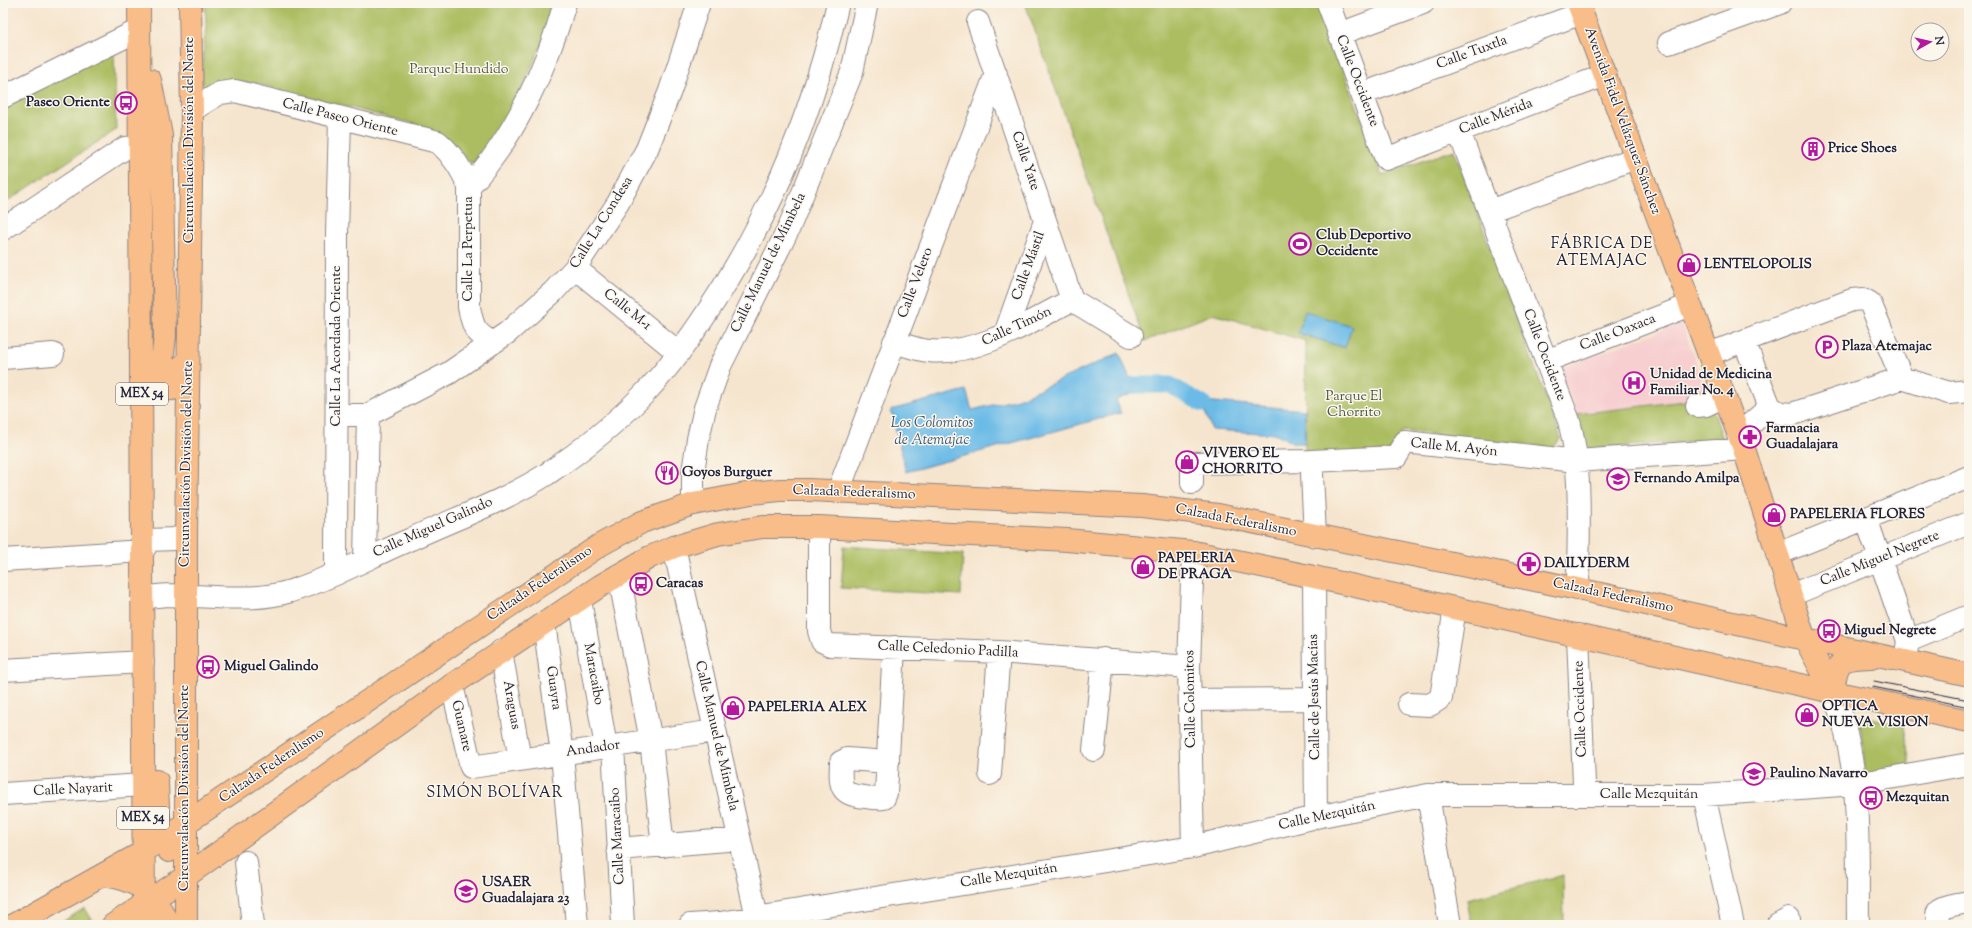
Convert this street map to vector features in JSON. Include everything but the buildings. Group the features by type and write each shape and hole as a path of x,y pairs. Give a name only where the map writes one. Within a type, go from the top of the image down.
{"main road":[{"name":"MEX 54","path":"139,3 141,148 142,599 144,662 143,852 146,904"},
{"name":"Circunvalación División del Norte","path":"186,925 184,824 185,596 192,110 190,3"},
{"name":"Avenida Fidel Velázquez Sánchez","path":"1580,8 1741,442 1804,637 1833,692"},
{"path":"139,30 161,135 165,336 160,380 162,387 170,390 177,389 182,383 183,357 189,347"},
{"name":"Calzada Federalismo","path":"13,925 143,852 574,561 635,526 661,514 693,504 751,493 809,490 1142,506 1218,515 1804,637 1901,652 1969,675"},
{"path":"113,925 185,877 501,651 619,575 650,557 674,547 718,534 742,530 785,526 818,527 1067,540 1193,552 1578,634 1833,692 1969,721"},
{"path":"1833,692 1837,668 1846,660 1851,658 1901,652"},
{"path":"144,662 152,686 156,715 159,822 163,839 185,877"},
{"path":"103,875 124,879 146,904 168,925"}],"street":[{"name":"Calle La Perpetua","path":"493,344 479,335 472,322 469,307 469,186 486,169 522,110 544,63 565,3"},
{"name":"Calle La Condesa","path":"338,415 368,415 449,373 493,344 553,292 576,268 618,203 647,149 670,91 698,3"},
{"name":"Calle Manuel de Mimbela","path":"679,353 725,286 766,214 795,141 829,43 838,3"},
{"name":"Calle Manuel de Mimbela","path":"693,504 693,472 705,408 720,366 788,230 852,72 867,3"},
{"name":"Calle Occidente","path":"1328,3 1386,160"},
{"path":"1339,34 1423,3"},
{"path":"1670,43 1780,3"},
{"name":"Calle Tuxtla","path":"1362,94 1580,8"},
{"name":"Calle Yate","path":"978,22 1072,300"},
{"path":"3,97 139,30"},
{"name":"Calle Velero","path":"838,492 996,74"},
{"name":"Calle Mérida","path":"1386,160 1605,75"},
{"name":"Calle Paseo Oriente","path":"192,110 220,92 227,90 438,142 450,153 460,166 469,186"},
{"name":"Calle La Acordada Oriente","path":"336,574 338,415 337,234 340,118"},
{"name":"Calle Occidente","path":"1459,132 1569,421 1577,461 1578,589"},
{"path":"3,229 125,148 141,148"},
{"path":"1489,211 1636,158"},
{"name":"Calle Mástil","path":"1005,334 1045,221"},
{"path":"740,261 740,270 744,279 755,280 764,276"},
{"name":"Calle M-1","path":"576,268 679,353"},
{"path":"725,286 742,286 748,297 749,306"},
{"path":"1709,354 1852,300 1863,299 1870,303 1902,378"},
{"path":"1072,300 1131,336"},
{"name":"Calle Timón","path":"894,342 930,351 971,348 1005,334 1072,300"},
{"name":"Calle Oaxaca","path":"1546,361 1690,305"},
{"path":"1744,341 1770,407 1780,413 1792,414 1902,378 1949,393 1969,391"},
{"name":"Calle Miguel Galindo","path":"142,599 161,595 258,598 277,595 336,574 502,498 544,475 583,448 643,395 679,353"},
{"path":"3,358 53,354"},
{"path":"1697,406 1706,405 1724,396"},
{"path":"1741,442 1770,407"},
{"path":"364,560 368,415"},
{"name":"Calle M. Ayón","path":"1192,483 1192,463 1311,461 1396,457 1405,442 1577,461 1741,442"},
{"path":"1312,474 1315,536"},
{"path":"1777,554 1969,477"},
{"path":"1866,518 1880,559 1901,652 1969,616"},
{"name":"Calle Miguel Negrete","path":"1791,595 1969,522"},
{"name":"Calle Celedonio Padilla","path":"818,527 819,631 822,640 830,645 1000,652 1189,667"},
{"path":"3,560 143,551 149,540 174,539 186,536"},
{"name":"Calle Manuel de Mimbela","path":"674,547 758,921"},
{"name":"Calle Colomitos","path":"1193,552 1189,667 1193,847"},
{"path":"619,575 651,741 663,846"},
{"name":"Calle de Jesús Macías","path":"1314,577 1316,817"},
{"name":"Maracaibo","path":"580,600 610,747"},
{"path":"1409,704 1430,705 1441,698 1455,608"},
{"name":"Guayra","path":"544,623 562,754 577,925"},
{"name":"Calle Occidente","path":"1578,634 1584,784"},
{"path":"888,762 894,647"},
{"name":"Araguas","path":"501,651 520,760"},
{"path":"990,774 1000,652"},
{"path":"1094,750 1103,659"},
{"path":"3,670 144,662"},
{"name":"Guanare","path":"452,685 471,767"},
{"name":"Avenida Fidel Velázquez Sánchez","path":"1833,692 1849,737 1855,784 1858,925"},
{"path":"1190,700 1314,699"},
{"name":"Andador","path":"471,767 715,731"},
{"name":"Calle Maracaibo","path":"610,747 623,925"},
{"name":"Calle Mezquitán","path":"690,925 758,921 1193,847 1316,817 1428,795 1704,795 1855,784 1969,764"},
{"name":"Calle Nayarit","path":"3,794 143,785"},
{"path":"1428,795 1450,925"},
{"path":"1704,795 1728,924"},
{"path":"618,849 739,838"},
{"path":"246,862 253,925"},
{"path":"1939,925 1937,916 1941,908 1969,902"}],"shaded area":[{"name":"Unidad de Medicina Familiar No. 4","path":"1682,323 1709,398 1577,414 1558,369"}],"green space":[{"name":"Parque Hundido","path":"205,3 556,3 549,27 508,121 475,163 469,162 453,145 422,126 253,83 223,81 204,88 201,82 206,25"},
{"name":"Club Deportivo Occidente","path":"1025,3 1319,3 1382,175 1454,150 1561,438 1553,448 1403,431 1389,452 1305,455 1306,341 1213,314 1145,341"},
{"path":"114,50 116,130 3,204 3,106"},
{"path":"1709,398 1723,439 1587,449 1577,414"},
{"path":"844,546 963,554 961,595 841,588"},
{"path":"1859,715 1904,726 1911,771 1866,778"},
{"path":"1563,875 1564,925 1471,925 1467,899"},
{"path":"85,908 94,923 92,925 57,925"}],"water":[{"path":"1305,311 1352,326 1345,348 1298,333"},
{"name":"Los Colomitos de Atemajac","path":"1119,353 1136,392 1116,400 1121,413 906,472 891,410 966,390 972,410 1018,399"},
{"path":"1203,401 1305,410 1305,443 1294,443 1277,434 1212,430 1203,407"}],"waterway":[{"path":"1133,385 1170,385 1203,404"}],"tram line":[{"path":"1874,681 1969,700"},
{"path":"1873,687 1969,707"}],"place":[{"name":"Paseo Oriente","path":"126,103"},
{"name":"Price Shoes","path":"1813,149"},
{"name":"Club Deportivo Occidente","path":"1300,244"},
{"name":"LENTELOPOLIS","path":"1689,265"},
{"name":"Plaza Atemajac","path":"1827,347"},
{"name":"Unidad de Medicina Familiar No. 4","path":"1634,383"},
{"name":"Farmacia Guadalajara","path":"1750,437"},
{"name":"VIVERO EL CHORRITO","path":"1187,462"},
{"name":"Goyos Burguer","path":"667,473"},
{"name":"Fernando Amilpa","path":"1618,479"},
{"name":"PAPELERIA FLORES","path":"1774,515"},
{"name":"DAILYDERM","path":"1529,564"},
{"name":"PAPELERIA DE PRAGA","path":"1143,567"},
{"name":"Caracas","path":"641,584"},
{"name":"Miguel Negrete","path":"1829,631"},
{"name":"Miguel Galindo","path":"208,667"},
{"name":"PAPELERIA ALEX","path":"733,708"},
{"name":"OPTICA NUEVA VISION","path":"1807,715"},
{"name":"Paulino Navarro","path":"1754,774"},
{"name":"Mezquitan","path":"1871,798"},
{"name":"USAER Guadalajara 23","path":"466,891"}],"district":[{"name":"FÁBRICA DE ATEMAJAC","path":"1602,252"},
{"name":"SIMÓN BOLÍVAR","path":"495,793"}],"park label":[{"name":"Parque El Chorrito","path":"1354,406"}]}
